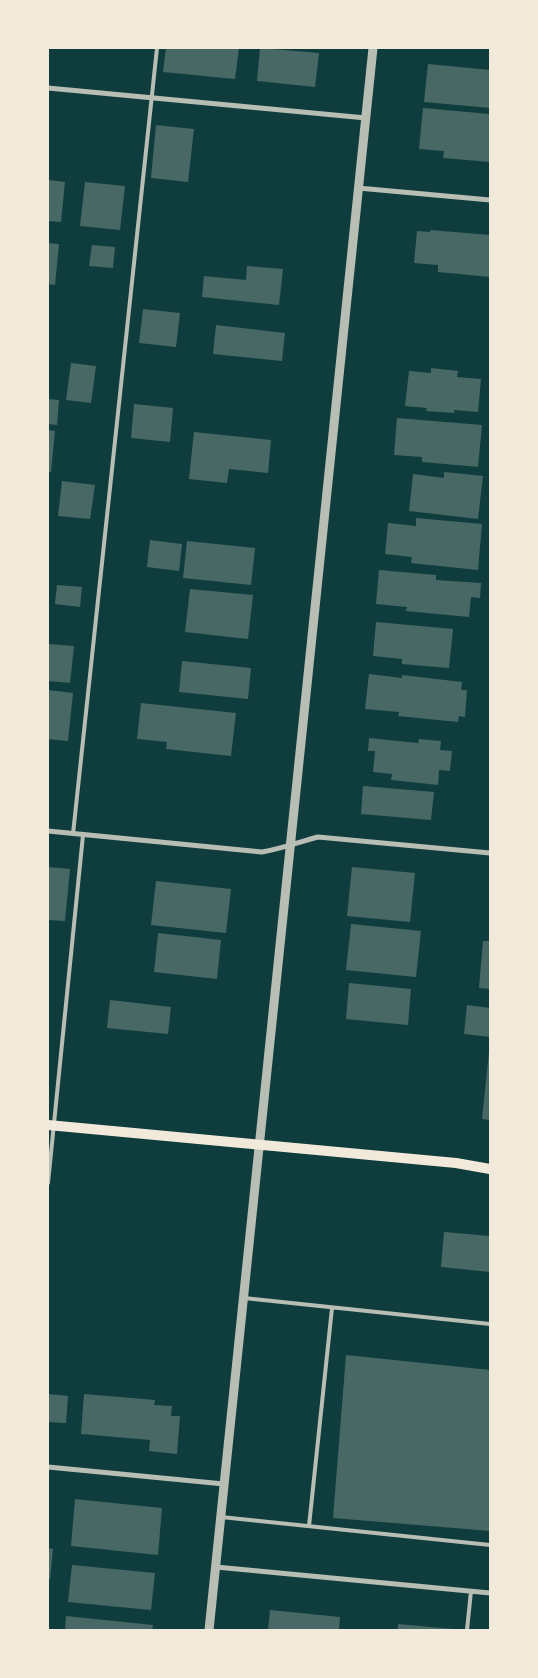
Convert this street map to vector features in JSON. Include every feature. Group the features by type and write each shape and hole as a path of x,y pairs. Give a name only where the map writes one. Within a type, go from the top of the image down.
{"main road":[{"path":"50,1125 456,1163 490,1169"}],"street":[{"path":"209,1630 373,48"},
{"path":"48,88 366,118"},
{"path":"358,188 490,200"},
{"path":"48,831 262,852 323,837 490,853"},
{"path":"48,1467 224,1484"},
{"path":"216,1566 490,1593"}],"lane":[{"path":"73,834 157,48"},
{"path":"48,1183 50,1125 83,835"},
{"path":"244,1298 490,1324"},
{"path":"309,1526 332,1308"},
{"path":"221,1516 490,1545"},
{"path":"467,1630 471,1592"}],"building":[{"path":"166,48 239,48 235,79 163,72"},
{"path":"260,48 319,53 315,87 257,81"},
{"path":"428,64 490,70 490,108 424,102"},
{"path":"423,108 490,114 490,162 443,158 444,151 419,149"},
{"path":"156,125 194,129 188,182 151,178"},
{"path":"48,180 65,182 61,222 48,221"},
{"path":"85,182 125,186 120,230 80,226"},
{"path":"430,230 490,235 490,277 438,272 438,265 414,263 417,231 430,232"},
{"path":"48,243 59,244 55,285 48,284"},
{"path":"92,245 115,247 113,268 89,266"},
{"path":"247,266 283,269 279,305 202,297 204,276 246,280"},
{"path":"143,309 180,313 176,347 139,343"},
{"path":"216,325 285,333 282,361 213,354"},
{"path":"71,363 96,366 91,403 66,400"},
{"path":"431,368 458,371 457,377 481,379 478,412 454,410 454,413 426,411 427,408 405,406 409,371 431,373"},
{"path":"48,399 59,400 57,425 48,424"},
{"path":"134,404 173,408 170,442 131,438"},
{"path":"397,418 482,425 478,467 422,462 422,457 394,455"},
{"path":"48,430 55,431 51,472 48,472"},
{"path":"194,432 271,440 268,473 229,469 227,483 189,479"},
{"path":"444,472 483,476 478,519 409,511 413,474 444,478"},
{"path":"62,481 95,485 90,519 58,516"},
{"path":"416,518 482,524 478,570 411,563 412,557 385,554 388,523 416,526"},
{"path":"150,540 182,544 179,571 147,567"},
{"path":"187,541 255,548 251,585 183,578"},
{"path":"379,570 436,575 436,580 481,583 480,598 471,597 469,617 406,611 407,607 376,604"},
{"path":"57,585 82,587 80,607 55,604"},
{"path":"190,589 253,595 248,639 185,632"},
{"path":"376,622 453,629 449,668 402,664 402,659 373,656"},
{"path":"48,644 74,646 70,683 48,681"},
{"path":"182,661 251,668 248,699 179,692"},
{"path":"369,674 402,678 402,675 462,682 461,690 467,690 465,717 459,716 458,722 398,716 399,712 365,709"},
{"path":"48,690 73,693 68,741 48,739"},
{"path":"141,703 236,713 231,756 166,749 167,742 137,739"},
{"path":"369,738 418,743 419,739 441,741 440,750 452,751 450,771 439,770 438,785 391,780 392,774 373,772 375,751 368,751"},
{"path":"363,786 434,792 431,820 361,814"},
{"path":"48,867 70,869 65,921 48,920"},
{"path":"352,867 415,873 410,922 347,916"},
{"path":"156,881 231,889 226,933 151,925"},
{"path":"351,924 421,931 416,977 346,970"},
{"path":"158,933 221,940 217,979 154,972"},
{"path":"483,941 490,941 490,989 479,988"},
{"path":"349,983 411,989 408,1025 346,1019"},
{"path":"110,1000 171,1007 168,1034 107,1028"},
{"path":"467,1005 490,1008 490,1037 464,1034"},
{"path":"490,1052 490,1120 482,1119"},
{"path":"444,1232 490,1236 490,1272 441,1267"},
{"path":"346,1355 490,1370 490,1531 333,1518"},
{"path":"48,1394 68,1396 66,1423 48,1422"},
{"path":"84,1394 155,1400 154,1405 172,1406 171,1416 180,1416 177,1454 149,1451 150,1440 81,1434"},
{"path":"75,1499 162,1508 158,1555 71,1546"},
{"path":"48,1548 53,1549 50,1579 48,1579"},
{"path":"72,1565 155,1573 151,1610 68,1602"},
{"path":"270,1610 340,1617 339,1630 268,1630"},
{"path":"66,1616 153,1625 152,1630 65,1630"},
{"path":"398,1624 453,1629 453,1630 398,1630"}]}
